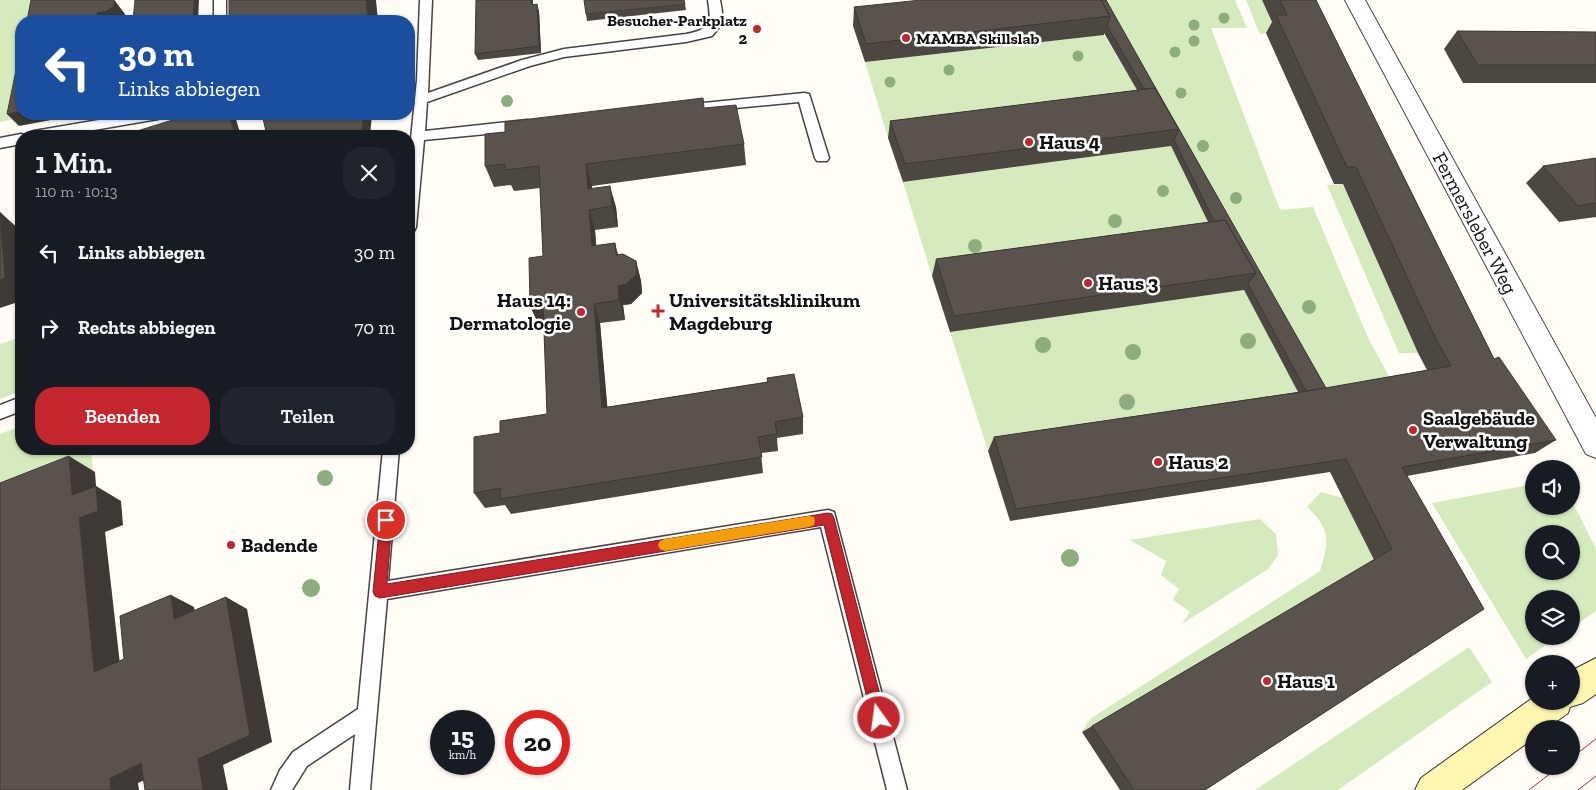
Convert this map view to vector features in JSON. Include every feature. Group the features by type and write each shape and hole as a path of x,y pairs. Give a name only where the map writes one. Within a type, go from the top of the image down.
{"main road":[{"path":"1580,685 1596,674"},
{"path":"1432,790 1543,710"}],"street":[{"name":"Fermersleber Weg","path":"1355,0 1596,445"}],"lane":[{"path":"220,0 220,15"},
{"path":"415,159 421,100 426,0"},
{"path":"421,100 526,63 564,53 686,38 708,33 715,25 716,11 714,0"},
{"path":"415,81 422,80"},
{"path":"670,110 804,96 822,158"},
{"path":"68,130 124,120"},
{"path":"417,136 545,123"},
{"path":"0,143 15,140"},
{"path":"0,412 15,406"},
{"path":"360,790 391,455"},
{"path":"380,592 828,518 898,790"},
{"path":"281,790 287,777 300,759 367,714"}],"green space":[{"path":"0,0 43,0 40,15 15,15 15,119 0,122"},
{"path":"1100,0 1235,0 1247,28 1211,28 1280,210 1313,207 1369,340 1395,387 1324,400"},
{"path":"1246,0 1262,0 1277,33 1260,34"},
{"path":"1104,35 1147,105 888,138 865,62"},
{"path":"1171,146 1215,237 932,276 903,182"},
{"path":"1343,184 1418,353 1399,353 1327,185"},
{"path":"1244,290 1304,403 988,451 950,332"},
{"path":"15,339 15,393 0,399 0,344"},
{"path":"15,428 15,455 92,455 93,472 0,542 0,434"},
{"path":"1525,486 1525,515 1579,515 1596,549 1596,611 1580,622 1580,590 1525,590 1525,645 1546,645 1532,655 1525,655 1525,657 1432,503"},
{"path":"1321,492 1343,498 1374,561 1082,732 1090,719 1320,571 1325,552 1326,536 1320,522 1307,507"},
{"path":"1260,519 1276,534 1278,555 1268,569 1182,624 1190,612 1173,600 1179,589 1161,575 1166,561 1130,540"},
{"path":"1469,647 1492,682 1338,790 1255,790"}],"building":[{"path":"31,0 115,1 114,6 107,11 97,13 97,15 28,15"},
{"path":"135,0 194,0 193,15 134,15"},
{"path":"229,0 366,0 367,15 229,15"},
{"path":"476,0 531,0 532,5 537,4 539,46 475,54"},
{"path":"584,0 684,0 685,4 586,14"},
{"path":"921,0 1101,0 1110,16 866,44 854,7"},
{"path":"1101,0 1106,0 1178,128 1155,88 1144,89 1107,26 1110,16"},
{"path":"1280,0 1316,0 1494,359 1499,357 1556,440 1402,467 1484,609 1205,790 1134,790 1092,726 1392,549 1346,459 1016,509 994,437 1308,391 1451,366 1435,337 1356,167 1347,167 1276,15 1287,15"},
{"path":"1457,31 1596,32 1596,65 1478,65"},
{"path":"15,75 15,112 7,114"},
{"path":"1155,88 1179,129 905,164 890,121"},
{"name":"Haus 14: Dermatologie","path":"703,98 704,108 736,105 744,144 586,164 588,189 610,186 612,206 589,210 592,246 615,243 616,255 623,254 636,261 637,274 626,284 618,286 619,300 594,304 602,408 768,382 767,378 794,374 803,417 775,422 777,434 758,437 762,457 500,499 501,488 474,493 474,437 500,433 500,421 547,414 543,304 530,306 529,258 543,256 539,166 505,170 505,164 485,166 485,134 505,132 505,122"},
{"path":"173,120 231,120 233,130 140,130"},
{"path":"263,120 363,120 362,130 266,130"},
{"path":"1179,129 1326,388 1306,391 1248,284 1256,273 1225,220 1214,221 1174,140"},
{"path":"1596,158 1596,203 1578,206 1543,166"},
{"path":"0,212 5,278 0,280"},
{"name":"Haus 3","path":"1225,220 1256,273 954,316 936,259"},
{"path":"69,456 72,495 96,486 98,511 79,518 94,672 124,659 120,616 171,595 174,619 226,597 250,735 198,759 203,790 145,790 141,763 110,778 111,790 0,790 0,483"}],"tram line":[{"path":"1580,751 1596,739"},
{"path":"1529,790 1548,775"},
{"path":"1578,790 1596,776"}],"slow traffic":[{"path":"665,545 809,521"}],"place":[{"name":"Besucher-Parkplatz 2","path":"757,29"},
{"name":"MAMBA Skillslab","path":"906,38"},
{"name":"Haus 4","path":"1029,142"},
{"name":"Haus 3","path":"1088,283"},
{"name":"Universitätsklinikum Magdeburg","path":"658,311"},
{"name":"Haus 14: Dermatologie","path":"581,312"},
{"name":"Saalgebäude Verwaltung","path":"1413,430"},
{"name":"Haus 2","path":"1158,462"},
{"name":"Badende","path":"231,545"},
{"name":"Haus 1","path":"1267,681"}],"route":[{"path":"386,520 380,592 828,518 879,718"}]}
